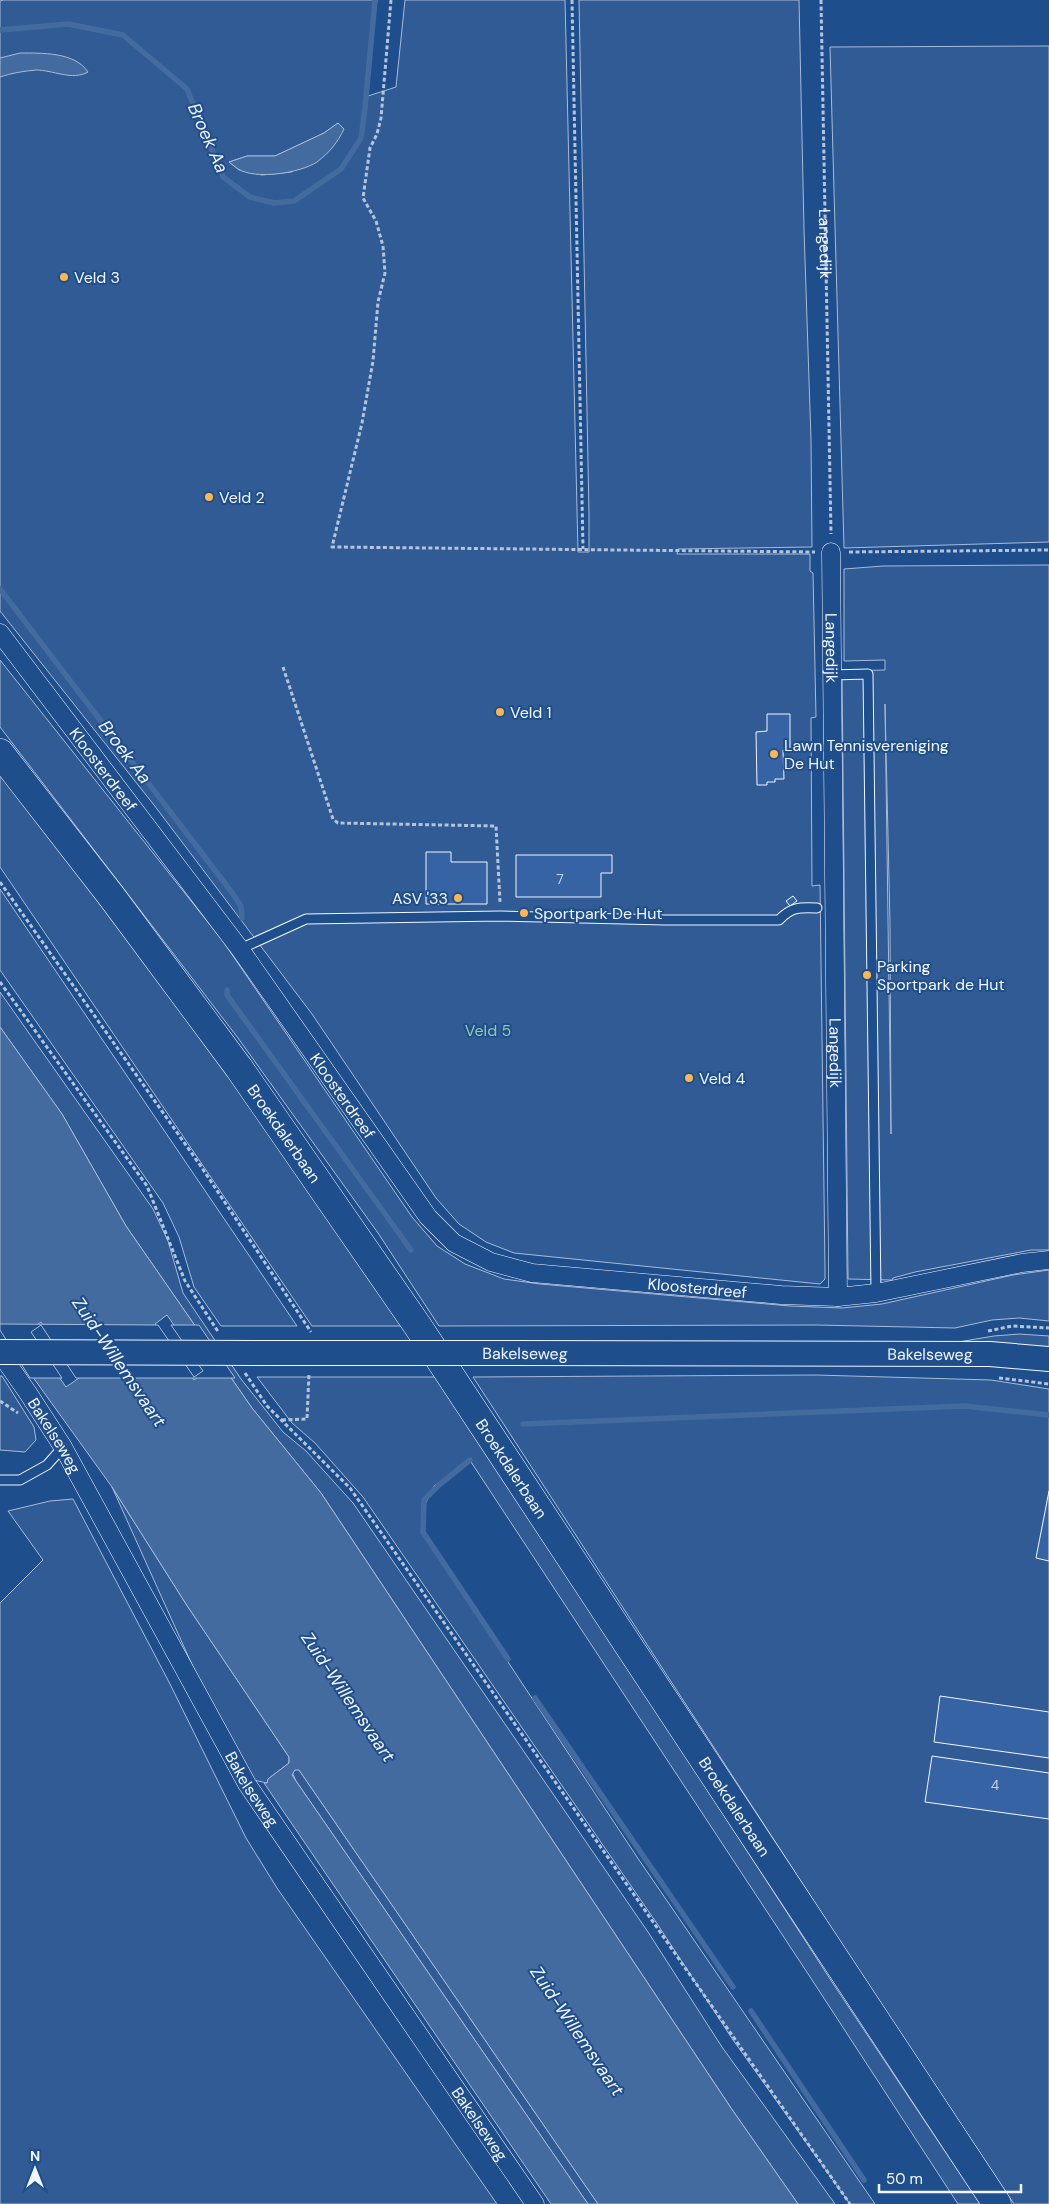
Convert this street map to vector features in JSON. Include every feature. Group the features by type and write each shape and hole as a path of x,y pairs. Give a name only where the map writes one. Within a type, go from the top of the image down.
{"main road":[{"name":"Broekdalerbaan","path":"0,753 112,897 239,1068 417,1325 997,2204"}],"street":[{"name":"Langedijk","path":"831,552 838,1297"},
{"name":"Kloosterdreef","path":"0,634 240,949 428,1217 454,1243 491,1262 532,1274 782,1295 838,1297 876,1293 1022,1263 1049,1260"},
{"name":"Bakelseweg","path":"0,1353 990,1354 1049,1359"},
{"name":"Bakelseweg","path":"0,1353 63,1447 246,1784 535,2204"}],"lane":[{"path":"832,674 868,674 876,1293"},
{"path":"240,949 306,919 501,916 665,920 779,920 787,911 803,907 817,908"},
{"path":"0,1480 20,1480 47,1465 63,1447"}],"path":[{"path":"391,0 381,118 377,134 370,148 363,198 376,221 383,246 385,273 378,302 373,361 362,424 332,547 831,552 1049,550"},
{"path":"572,0 583,550"},
{"name":"Langedijk","path":"821,0 831,552"},
{"path":"283,667 333,819 338,823 496,826 501,916"},
{"path":"0,882 200,1165 314,1336"},
{"path":"0,982 147,1186 185,1281 223,1340"},
{"path":"240,1364 267,1406 350,1488 850,2204"},
{"path":"282,1420 307,1419 310,1369"}],"shaded area":[{"name":"Sportpark De Hut","path":"377,0 368,96 396,87 405,0 565,0 578,552 589,552 579,0 799,0 811,440 812,547 678,549 677,554 810,554 810,571 813,573 816,717 811,718 812,886 820,885 825,1279 820,1284 514,1253 486,1242 459,1224 436,1198 312,1014 154,805 0,611 0,1","holes":["338,123 292,172 262,175 239,170 229,162 247,156 275,156 324,133"]},
{"path":"1049,46 1049,542 844,548 830,47"},
{"path":"1049,565 1049,1250 1031,1250 915,1272 893,1278 892,1280 848,1279 842,671 885,670 885,660 844,661 844,569 883,566","holes":["885,704 890,923 891,1132"]},
{"path":"0,660 222,940 412,1217 437,1246 465,1264 504,1279 540,1284 790,1306 842,1308 882,1304 1013,1275 1049,1270 1049,1321 1019,1318 992,1320 955,1328 816,1325 439,1326 378,1233 238,1038 0,727"},
{"path":"0,772 216,1054 406,1326 312,1326 0,867"},
{"path":"0,889 297,1326 221,1326 194,1287 179,1237 163,1203 0,970"},
{"path":"0,992 153,1209 168,1241 183,1293 241,1379 283,1432 306,1451 353,1503 648,1932 722,2047 835,2204 798,2204 731,2108 321,1493 252,1408 126,1226 62,1114 0,1027"},
{"path":"1019,1334 1049,1336 1049,1349 958,1342 994,1336"},
{"path":"816,1375 991,1380 1049,1389 1049,2204 1014,2204 858,1969 473,1377"},
{"path":"0,1376 2,1376 34,1427 36,1440 25,1452 0,1450"},
{"path":"257,1377 440,1377 832,1982 980,2204 958,2204 471,1462 434,1486 422,1511 424,1535 637,1857 875,2204 850,2204 733,2040 658,1925 363,1497 315,1443 292,1423"},
{"path":"112,1487 186,1604 289,1757 289,1763 268,1779 267,1783 249,1779 239,1769"},
{"path":"73,1499 170,1684 246,1838 277,1888 497,2204 0,2204 0,1603 43,1560 8,1511 50,1501"},
{"path":"297,1769 598,2204 588,2204 296,1781 292,1772"}],"water":[{"path":"20,53 67,57 82,65 88,72 69,75 36,70 0,77 0,58"},
{"path":"338,123 344,129 333,147 317,162 309,166 289,172 266,175 246,172 229,162 247,156 275,156 324,133"},
{"name":"Zuid-Willemsvaart","path":"0,1027 62,1114 126,1226 252,1408 321,1493 731,2108 798,2204 598,2204 299,1770 295,1770 292,1775 296,1781 588,2204 551,2204 264,1783 267,1783 268,1779 289,1763 289,1757 186,1604 112,1487 22,1362 0,1325","holes":["167,1315 206,1371 194,1380 155,1324","41,1322 79,1378 66,1387 28,1332"]}],"pier":[{"path":"0,1324 158,1325 194,1377 203,1371 171,1325 199,1325 235,1378 76,1378 41,1325 31,1332 62,1378 30,1378 0,1330"}],"building":[{"path":"767,714 790,714 790,750 783,750 784,779 775,779 775,782 767,782 767,785 757,785 756,732 767,731"},
{"path":"426,852 451,852 451,862 487,862 487,904 426,904"},
{"path":"516,855 612,855 612,873 601,873 601,897 516,897"},
{"path":"793,896 797,901 790,906 786,901"},
{"path":"1049,1491 1049,1561 1036,1558"},
{"path":"940,1696 1049,1712 1049,1758 934,1742"},
{"path":"932,1756 1049,1773 1049,1819 925,1802"}],"waterway":[{"name":"Broek Aa","path":"0,30 68,24 123,35 187,89 223,177 250,197 274,203 294,201 341,169 361,138 375,0"},
{"name":"Broek Aa","path":"0,589 230,890 241,906 242,918"},
{"path":"227,990 227,995 411,1250"},
{"path":"523,1424 964,1406 1049,1415"},
{"path":"470,1460 424,1500 423,1532 508,1659"},
{"path":"535,1698 733,1987"},
{"path":"751,2011 864,2180"}],"place":[{"name":"Veld 3","path":"64,277"},
{"name":"Veld 2","path":"209,497"},
{"name":"Veld 1","path":"500,712"},
{"name":"Lawn Tennisvereniging De Hut","path":"774,754"},
{"name":"ASV '33","path":"458,898"},
{"name":"Sportpark De Hut","path":"524,913"},
{"name":"Parking Sportpark de Hut","path":"867,975"},
{"name":"Veld 4","path":"689,1078"}],"park label":[{"name":"Veld 5","path":"488,1030"}]}
